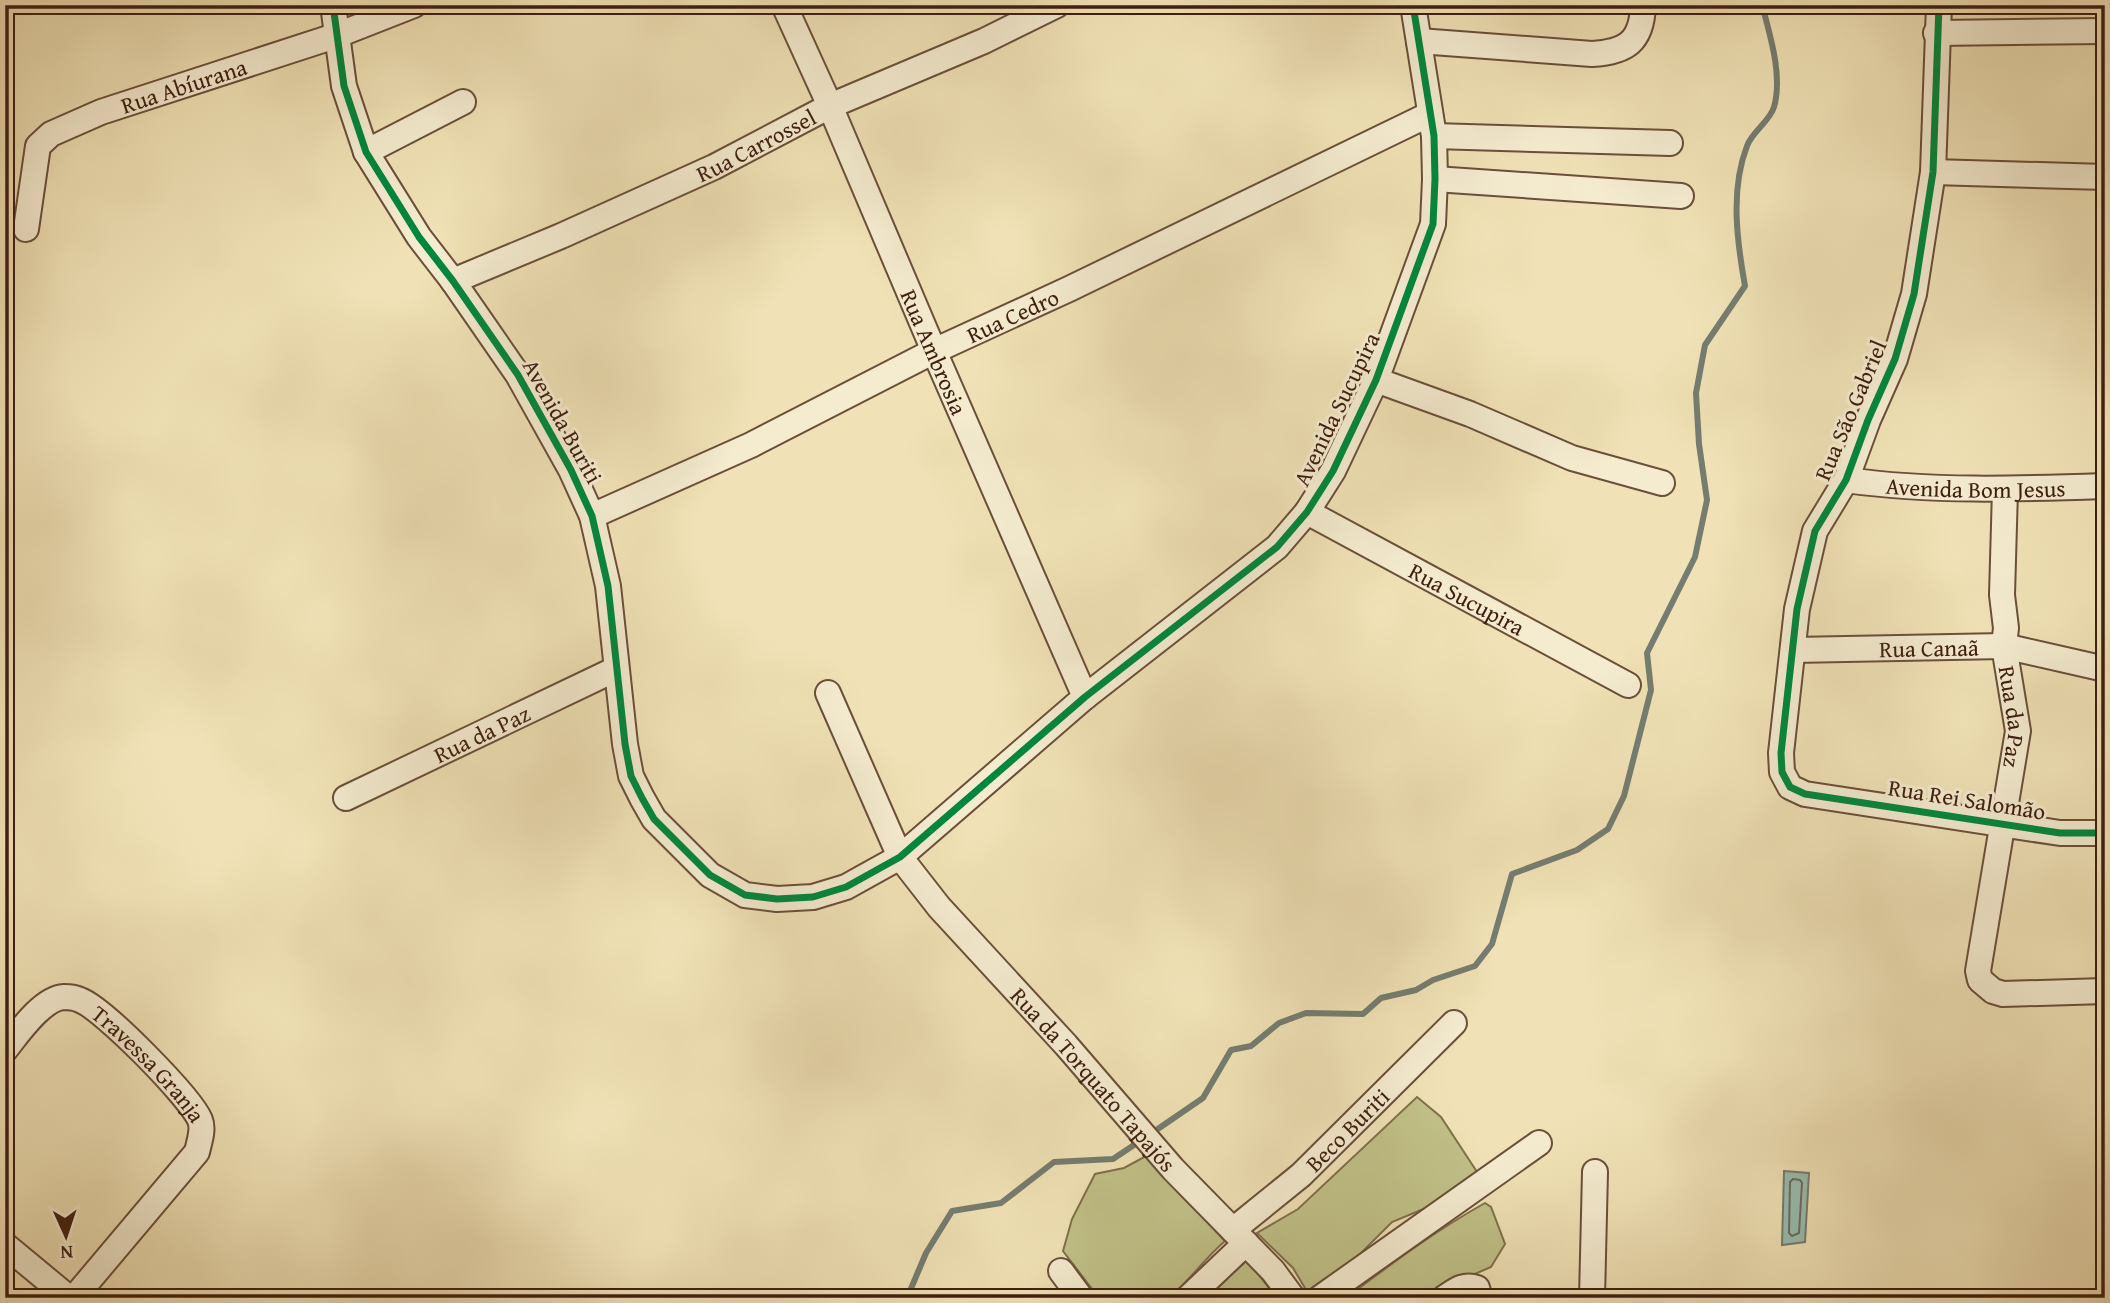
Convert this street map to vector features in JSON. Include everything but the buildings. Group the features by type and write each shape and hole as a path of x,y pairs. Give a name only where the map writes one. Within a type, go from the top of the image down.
{"street":[{"name":"Avenida Buriti","path":"333,5 335,36 344,86 366,152 419,237 518,375 571,470 592,516 608,586 625,744 631,776 642,798 662,827 718,880 745,895 777,899 813,897 846,887 900,857"},
{"name":"Rua Abíurana","path":"26,229 38,146 51,134 101,112 335,36 414,5"},
{"name":"Rua Ambrosia","path":"783,5 830,106 1085,697"},
{"name":"Rua Carrossel","path":"453,281 714,167 830,106 984,41 1057,5"},
{"name":"Avenida Sucupira","path":"900,857 1085,697 1277,547 1307,512 1333,471 1376,380 1433,224 1435,180 1432,125 1413,5"},
{"path":"1419,41 1592,54 1612,53 1632,42 1642,23 1643,5"},
{"name":"Rua São Gabriel","path":"1823,796 1805,794 1790,787 1782,772 1781,753 1797,609 1815,530 1846,480 1868,419 1895,359 1914,294 1933,172 1938,5"},
{"path":"1936,33 2105,31"},
{"path":"366,152 463,102"},
{"path":"1432,125 1670,143"},
{"name":"Rua Cedro","path":"592,516 751,445 934,351 1432,125"},
{"path":"1933,172 2105,177"},
{"path":"1435,180 1681,196"},
{"path":"1376,380 1470,414 1573,458 1662,483"},
{"name":"Avenida Bom Jesus","path":"1846,480 1908,487 2005,490 2105,486"},
{"name":"Rua da Paz","path":"2005,490 2002,595 2006,628 2004,646 2018,731 1978,971 1980,980 1993,991 2003,994 2105,991"},
{"name":"Rua Sucupira","path":"1307,512 1628,685"},
{"name":"Rua Canaã","path":"1793,650 2004,646 2105,669"},
{"name":"Rua da Paz","path":"346,798 616,669"},
{"name":"Rua da Torquato Tapajós","path":"828,693 900,857 939,907 1066,1045 1173,1169 1273,1271 1293,1298"},
{"name":"Rua Rei Salomão","path":"1823,796 2060,833 2105,833"},
{"name":"Travessa Granja","path":"11,1043 33,1016 54,1000 63,997 80,1000 99,1012 129,1038 192,1106 201,1123 197,1152 72,1298"},
{"name":"Beco Buriti","path":"1188,1298 1240,1237 1454,1023"},
{"path":"1320,1298 1539,1143"},
{"path":"1592,1298 1595,1172"},
{"path":"5,1245 72,1298"},
{"path":"1060,1271 1081,1298"},
{"path":"1444,1298 1462,1287 1470,1286 1476,1288 1479,1296"}],"green space":[{"path":"1417,1097 1441,1117 1479,1175 1433,1205 1392,1222 1351,1263 1308,1293 1293,1268 1257,1233 1298,1209"},
{"path":"1146,1156 1225,1241 1169,1298 1099,1298 1063,1251 1072,1219 1095,1174 1124,1168"},
{"path":"1485,1203 1491,1207 1505,1244 1491,1267 1419,1298 1346,1298 1431,1236"},
{"path":"1247,1260 1277,1298 1207,1298"}],"water":[{"path":"1784,1171 1809,1173 1805,1242 1782,1245"}],"waterway":[{"path":"1149,1135 1203,1098 1231,1050 1251,1046 1279,1023 1306,1013 1363,1014 1381,998 1416,990 1433,980 1475,966 1492,944 1512,874 1577,850 1608,829 1624,796 1651,690 1647,653 1695,557 1707,500 1699,444 1696,393 1705,345 1745,286 1738,234 1738,180 1747,146 1772,112 1776,95 1774,56 1762,5"},
{"path":"907,1298 926,1253 952,1211 1001,1203 1054,1162 1113,1159 1140,1141"}],"cycle path":[{"path":"333,5 344,86 366,152 419,237 518,375 571,470 592,516 608,586 625,744 631,776 654,819 710,875 745,895 777,899 813,897 846,887 900,857 1085,697 1277,547 1307,512 1333,471 1376,380 1433,224 1434,136 1413,5"},
{"path":"1939,5 1933,172 1914,294 1895,359 1868,420 1846,480 1815,531 1797,609 1781,753 1782,772 1790,787 1805,794 2060,833 2105,833"}]}
